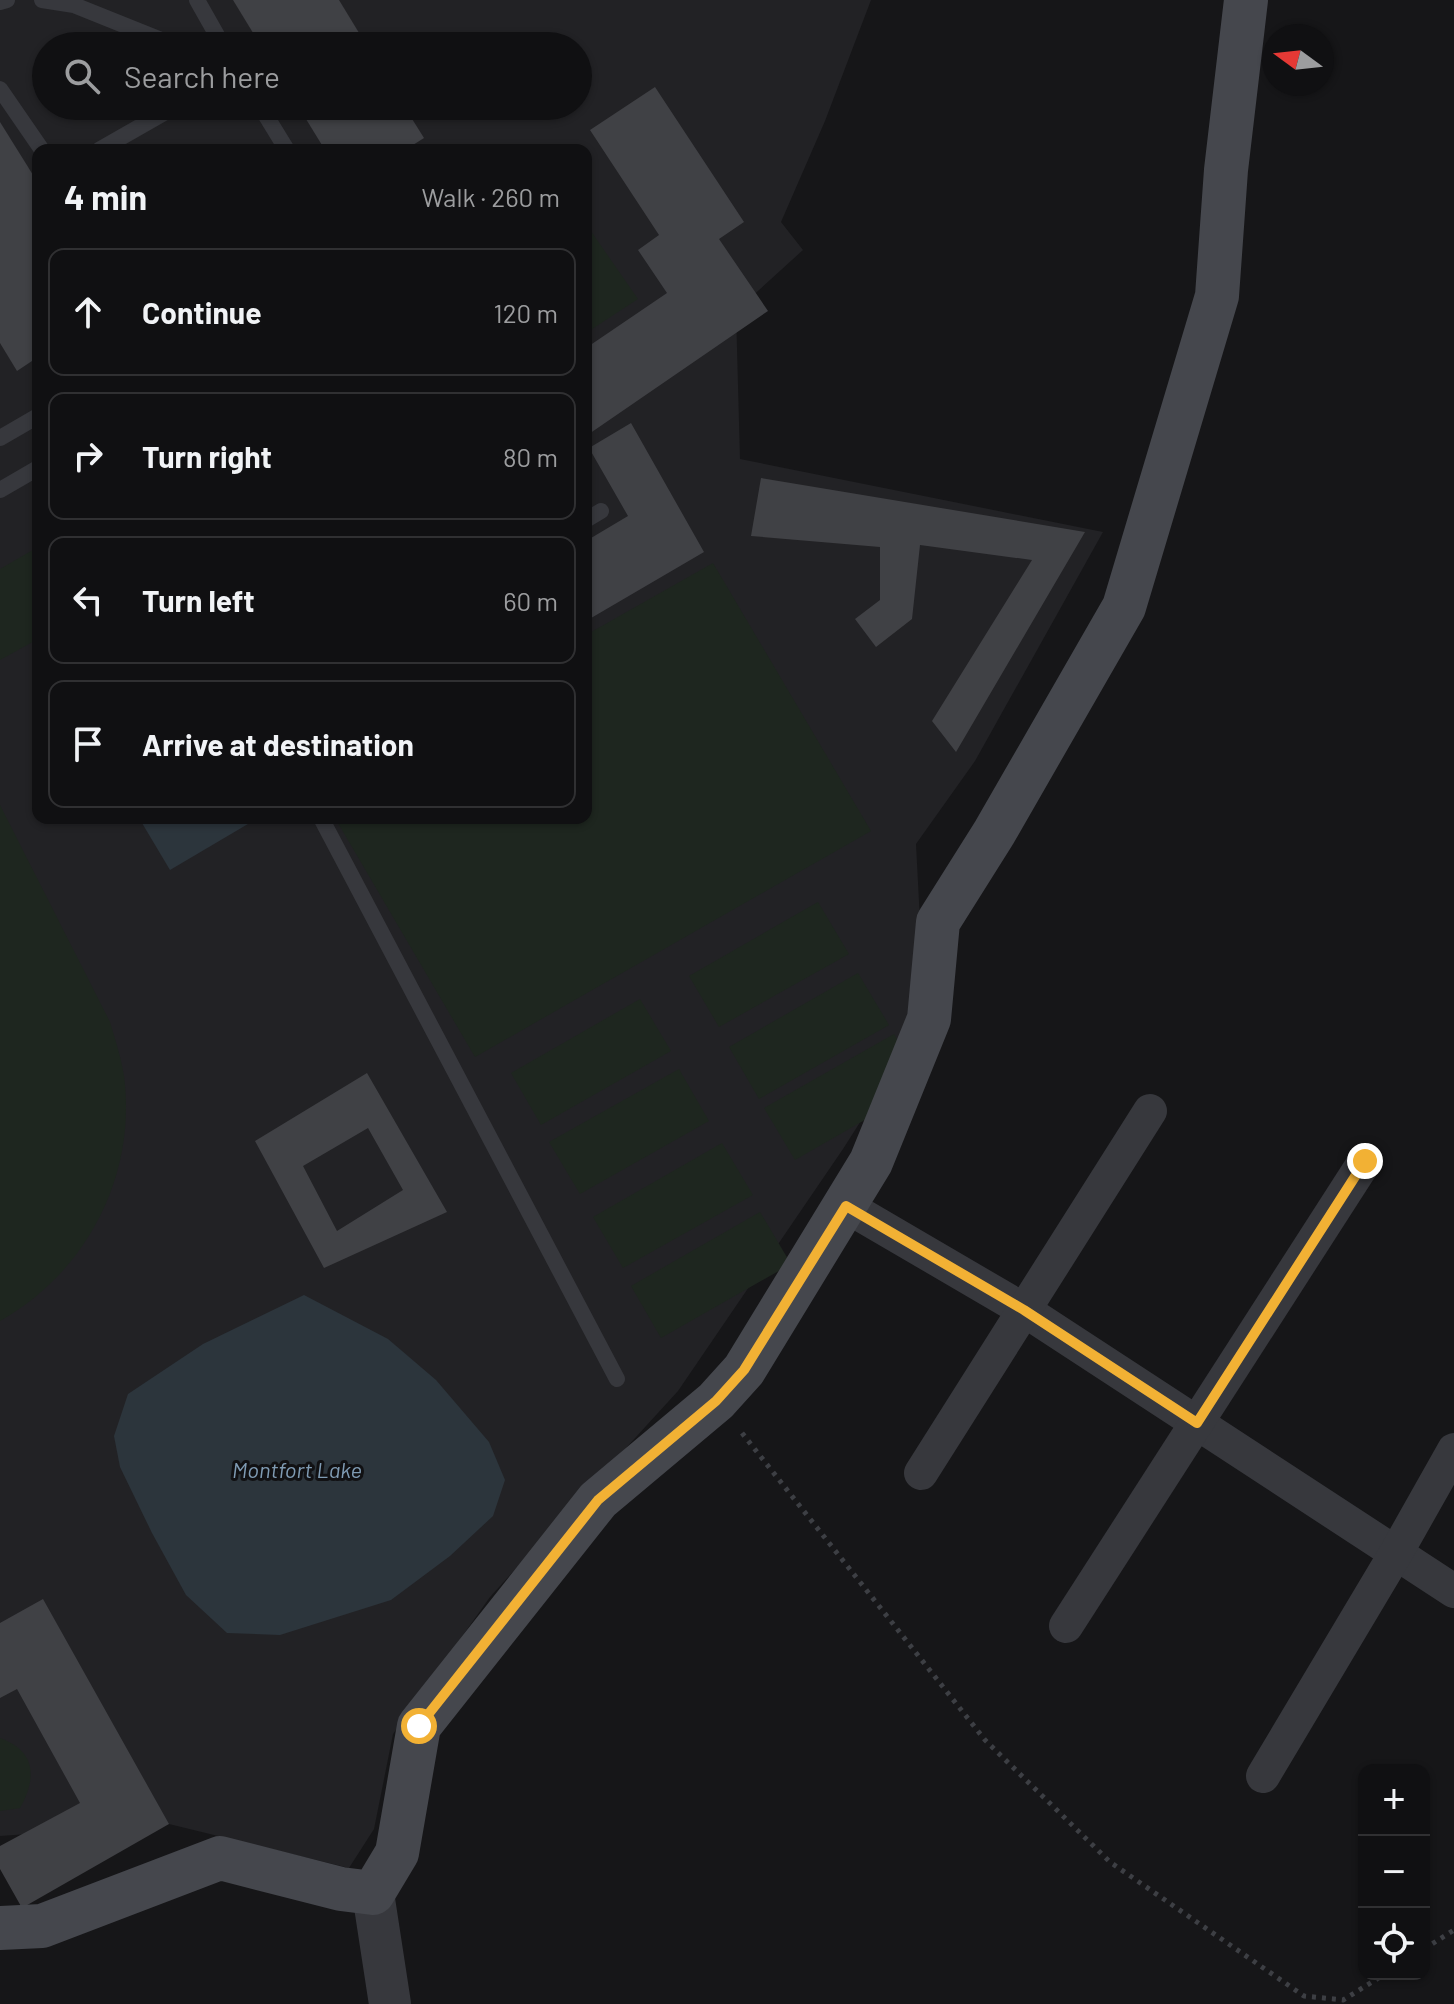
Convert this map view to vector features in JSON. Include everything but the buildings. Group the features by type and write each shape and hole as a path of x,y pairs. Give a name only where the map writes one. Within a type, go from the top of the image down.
{"main road":[{"path":"0,1928 42,1926 220,1858 341,1889 373,1893 397,1853 419,1726 598,1500 716,1401 744,1370 871,1162 929,1019 938,922 994,833 1124,607 1217,296 1226,170 1246,0"}],"street":[{"path":"921,1473 1150,1111"},
{"path":"1066,1626 1365,1161"},
{"path":"846,1206 1024,1310 1454,1591"},
{"path":"1263,1776 1454,1450"},
{"path":"373,1893 390,2004"}],"lane":[{"path":"0,2 7,0"},
{"path":"42,0 74,5 141,32"},
{"path":"197,0 215,32"},
{"path":"0,89 38,144"},
{"path":"110,144 152,120"},
{"path":"269,120 283,144"},
{"path":"0,438 32,419"},
{"path":"0,490 32,471"},
{"path":"324,824 617,1379"}],"path":[{"path":"716,1401 985,1740 1110,1862 1304,1996 1343,2000 1375,1980"},
{"path":"1430,1945 1454,1930"}],"shaded area":[{"path":"0,0 871,0 825,121 781,222 803,250 736,311 740,459 1103,532 975,761 916,844 921,940 918,1031 843,1149 678,1391 490,1597 393,1734 374,1829 349,1868 169,1824 0,1836"},
{"path":"592,233 638,299 592,329"},
{"path":"32,550 32,642 0,660 0,569"},
{"path":"713,563 871,831 475,1057 339,824 592,824 592,632"},
{"path":"0,805 110,1022 124,1076 126,1113 122,1149 100,1217 81,1248 58,1276 31,1300 0,1321"},
{"path":"818,902 849,954 719,1027 689,976"},
{"path":"858,973 889,1025 759,1099 729,1047"},
{"path":"640,999 671,1051 541,1125 511,1073"},
{"path":"894,1034 924,1086 795,1160 764,1108"},
{"path":"679,1069 709,1121 580,1194 549,1142"},
{"path":"722,1143 753,1195 623,1268 593,1217"},
{"path":"760,1212 791,1264 661,1338 631,1286"},
{"path":"0,1738 21,1750 27,1758 31,1776 20,1808 0,1811"}],"water":[{"path":"143,824 248,824 170,870"},
{"name":"Montfort Lake","path":"304,1295 388,1339 436,1380 489,1442 505,1480 493,1516 450,1556 391,1600 280,1635 227,1633 186,1595 120,1467 114,1436 128,1394 203,1344"}],"route":[{"path":"419,1726 598,1500 716,1401 744,1370 846,1206 1024,1310 1197,1423 1365,1161"}]}
